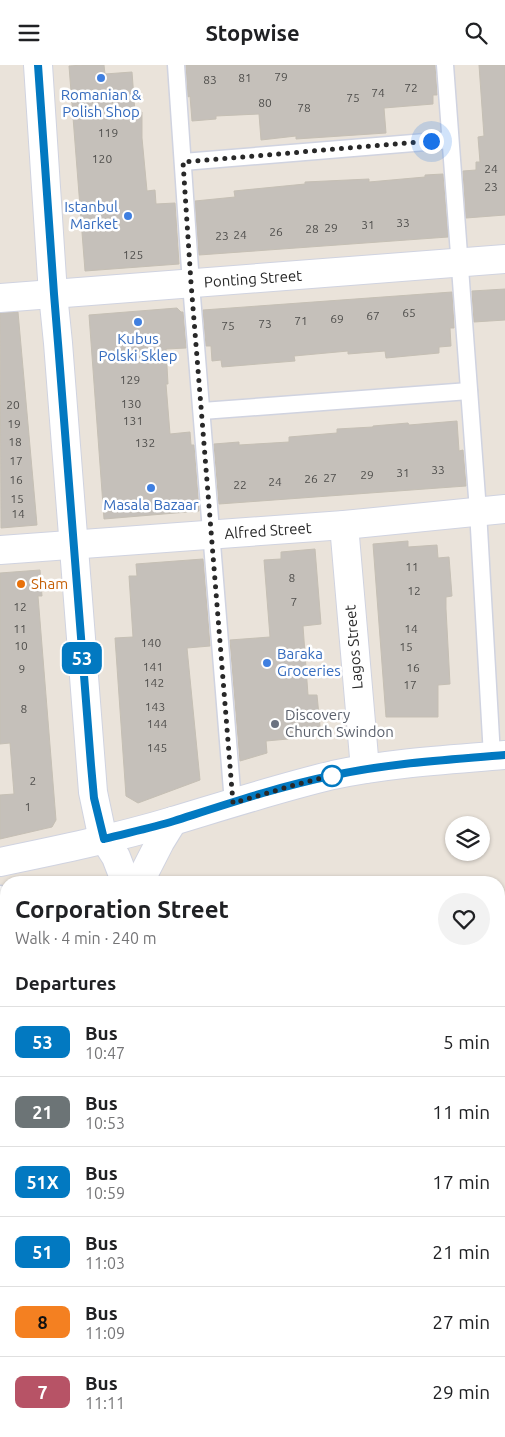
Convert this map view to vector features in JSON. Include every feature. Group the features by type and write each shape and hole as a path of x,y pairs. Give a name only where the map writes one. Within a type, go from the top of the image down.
{"street":[{"path":"38,65 93,792 104,839 116,857 123,876"},
{"name":"Ponting Street","path":"0,298 505,259"},
{"name":"Alfred Street","path":"0,550 211,536 505,509"},
{"name":"Lagos Street","path":"344,525 365,769"},
{"path":"0,862 104,839 298,784 365,769 499,755"},
{"path":"142,876 172,821"}],"lane":[{"path":"176,65 191,283 233,803"},
{"path":"444,65 478,511 499,755"},
{"path":"183,162 450,140"},
{"path":"202,411 469,391"}],"building":[{"path":"104,65 105,74 132,72 135,112 142,112 142,138 147,191 155,190 156,204 175,203 179,264 85,271 69,66"},
{"path":"186,65 435,65 437,95 433,95 433,104 384,108 386,133 296,139 296,136 261,140 259,114 216,116 216,119 192,121"},
{"path":"479,65 505,65 505,215 466,218 463,171 476,170 476,162 480,162 478,137 484,136"},
{"path":"443,174 448,237 199,255 195,201 235,197 234,191 305,184 305,182 369,179 369,182"},
{"path":"505,289 505,320 474,322 472,291"},
{"path":"452,292 454,328 450,328 451,346 439,347 439,353 386,358 385,351 348,354 348,351 294,356 295,361 222,367 221,360 212,361 211,346 206,346 203,310"},
{"path":"177,308 183,312 186,348 166,349 168,384 166,384 170,434 190,432 191,445 194,445 199,511 104,519 89,315"},
{"path":"18,312 37,525 1,528 0,313"},
{"path":"457,421 459,451 463,450 466,486 219,504 214,444 239,442 239,445 289,442 289,437 337,433 337,429"},
{"path":"408,541 408,547 437,545 438,558 449,557 452,596 446,597 446,609 450,684 438,685 438,717 386,717 373,544"},
{"path":"315,549 321,624 303,626 308,695 317,695 321,736 266,741 267,753 240,761 230,640 270,637 264,560 281,559 281,552"},
{"path":"203,559 210,646 187,648 200,780 138,803 126,796 115,638 133,637 129,576 137,576 136,564"},
{"path":"40,570 42,596 38,596 56,820 52,827 0,839 0,795 14,794 10,743 0,744 0,573"}],"bus line":[{"name":"53","path":"38,65 93,792 104,839 334,775 410,763 505,755"}],"place":[{"name":"Romanian & Polish Shop","path":"101,78"},
{"name":"Istanbul Market","path":"128,216"},
{"name":"Kubus Polski Sklep","path":"138,322"},
{"name":"Masala Bazaar","path":"151,488"},
{"name":"Sham","path":"21,584"},
{"name":"Baraka Groceries","path":"267,663"},
{"name":"Discovery Church Swindon","path":"275,724"}],"route":[{"path":"332,776 334,775 233,803 183,162 431,141"}]}
